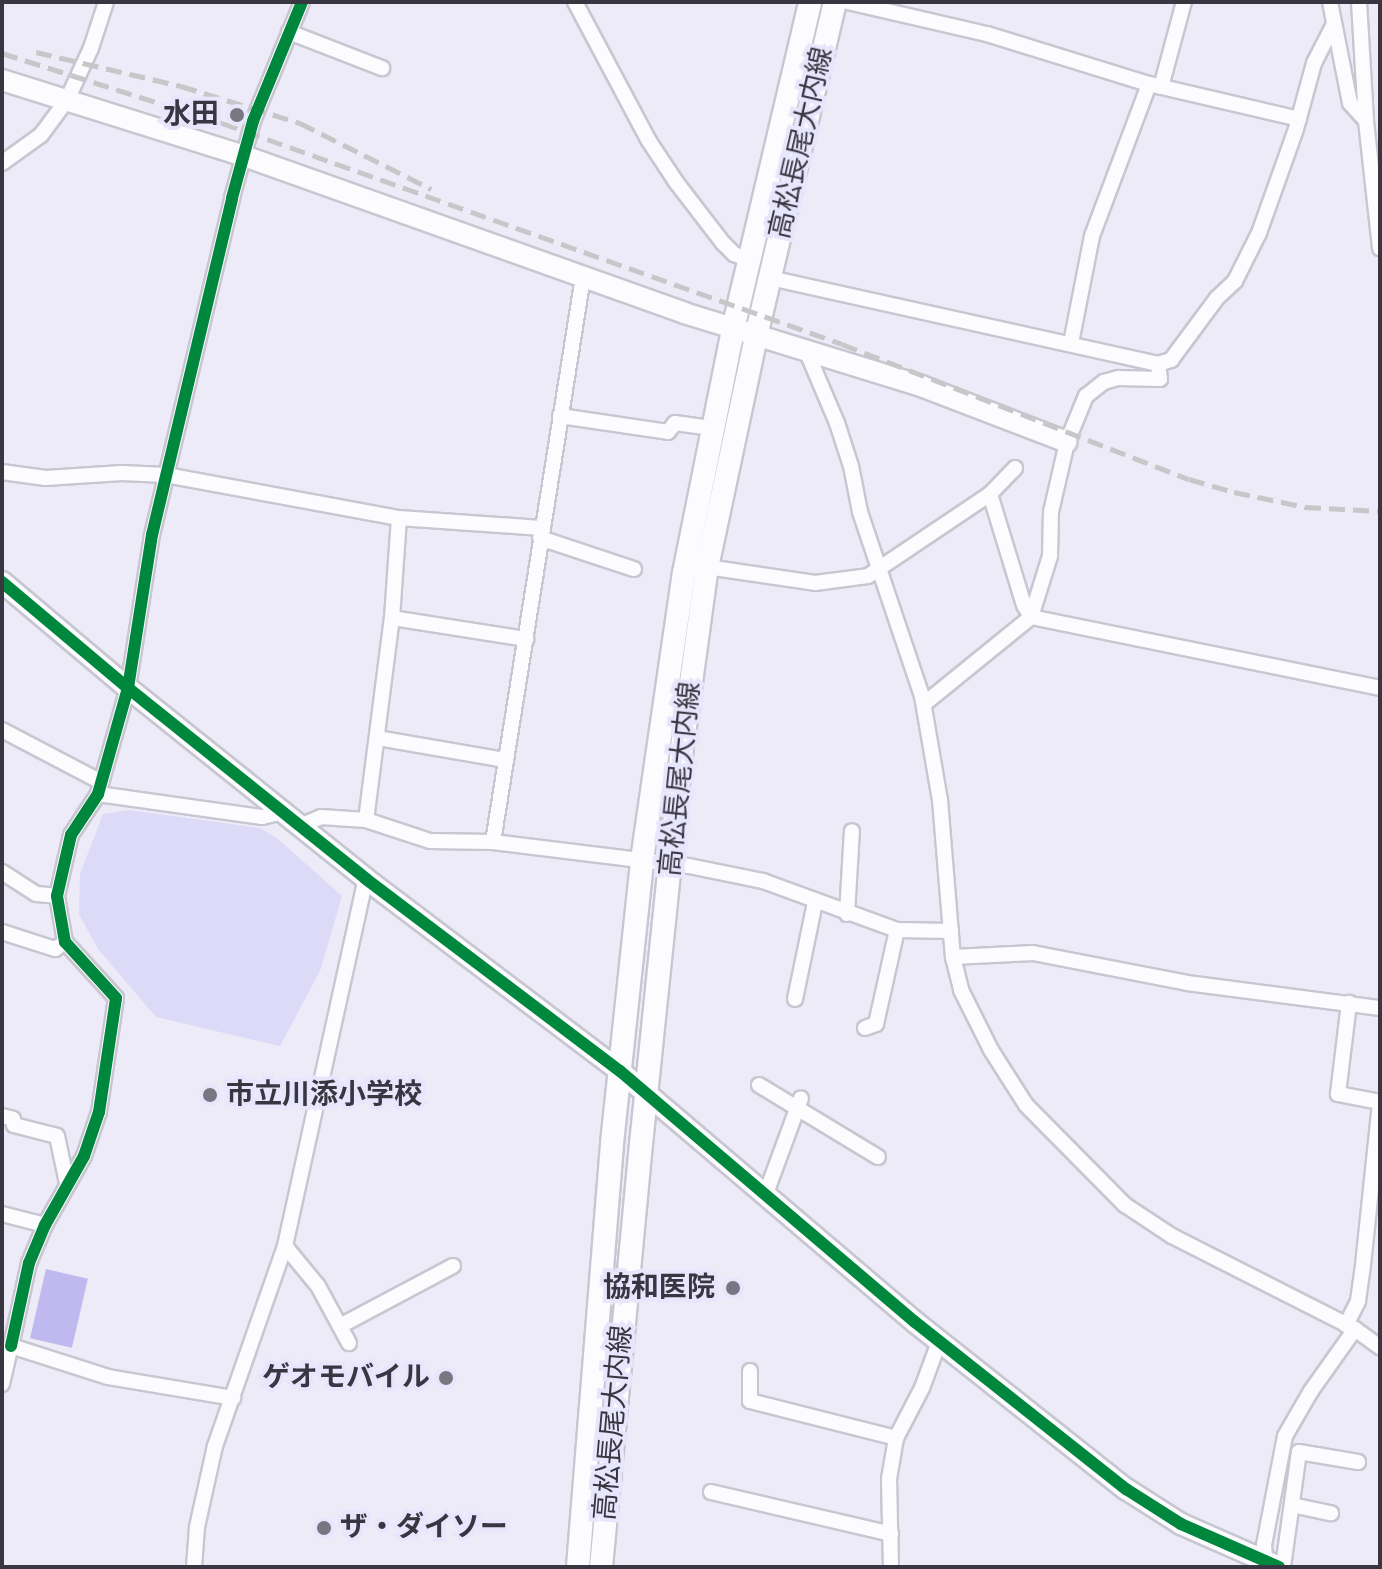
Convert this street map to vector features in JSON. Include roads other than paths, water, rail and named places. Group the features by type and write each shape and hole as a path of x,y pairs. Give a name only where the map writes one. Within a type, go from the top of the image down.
{"main road":[{"name":"高松長尾大内線","path":"578,1567 620,1071 642,860 684,573 733,329 810,2"},
{"name":"高松長尾大内線","path":"601,1567 683,741 707,567 756,336 835,2"}],"street":[{"path":"2,163 41,135 67,100 91,48 106,2"},
{"path":"2,1384 29,1263 45,1225 84,1156 99,1112 116,998 65,942 57,896 71,835 100,788 128,688 152,535 253,121 302,2"},
{"path":"848,2 987,34 1155,85 1299,119"},
{"path":"1071,343 1092,236 1155,85 1184,2"},
{"path":"1330,2 1350,103 1366,121"},
{"path":"1359,2 1366,121 1380,248"},
{"path":"578,3 649,141 676,182 723,243 734,254 750,260"},
{"path":"770,278 1158,364 1171,360 1217,298 1235,281 1268,210 1299,119 1314,63 1333,26"},
{"path":"289,32 382,68"},
{"path":"2,80 244,156 733,329 921,386 1067,442"},
{"path":"493,842 583,277"},
{"path":"806,350 851,466 860,512 924,704 940,800 953,957 961,990 991,1050 1026,1105 1125,1205 1172,1236 1350,1327 1380,1347"},
{"path":"924,704 1031,617 1050,556 1051,512 1067,442 1086,396 1093,388 1118,378 1160,379 1158,364"},
{"path":"560,416 668,432 675,423 712,428"},
{"path":"707,567 815,583 868,576 877,567 990,494 1015,468"},
{"path":"2,472 46,478 122,473 166,475 399,518 541,533 634,569"},
{"path":"990,494 1024,605 1031,617 1380,688"},
{"path":"366,820 392,618 399,518"},
{"path":"4,585 366,879 620,1071 648,1098 939,1342 1126,1489 1181,1524 1274,1566"},
{"path":"392,618 526,639"},
{"path":"2,730 100,788 262,817 283,812"},
{"path":"378,738 506,760"},
{"path":"300,826 321,817 366,820 430,841 493,842 672,864 763,881 897,930 951,931"},
{"path":"847,914 852,831"},
{"path":"2,872 36,894 57,896"},
{"path":"194,1567 203,1500 215,1446 285,1246 366,879"},
{"path":"795,999 815,902"},
{"path":"865,1028 876,1024 897,930"},
{"path":"2,932 55,949 65,942"},
{"path":"953,957 1033,953 1187,983 1380,1008"},
{"path":"1274,1566 1264,1545 1285,1436 1350,1327 1358,1301 1363,1265 1380,1102 1338,1094 1349,1003"},
{"path":"759,1085 800,1104 878,1157"},
{"path":"765,1196 800,1104"},
{"path":"2,1116 13,1119 14,1125 57,1136 67,1183"},
{"path":"2,1214 45,1225"},
{"path":"285,1246 318,1286 349,1343"},
{"path":"340,1326 453,1266"},
{"path":"891,1567 889,1479 896,1438 922,1388 939,1342"},
{"path":"7,1356 233,1398"},
{"path":"750,1371 750,1401 896,1438"},
{"path":"1274,1566 1292,1505 1299,1452 1358,1462"},
{"path":"711,1492 891,1534"},
{"path":"1292,1505 1331,1513"}],"railway":[{"path":"36,52 181,86 300,123 431,189"},
{"path":"2,53 222,123 842,344 1189,479 1305,507 1380,511"}],"place":[{"name":"水田","path":"237,115"},
{"name":"市立川添小学校","path":"210,1095"},
{"name":"協和医院","path":"733,1288"},
{"name":"ゲオモバイル","path":"446,1378"},
{"name":"ザ・ダイソー","path":"324,1528"}]}
